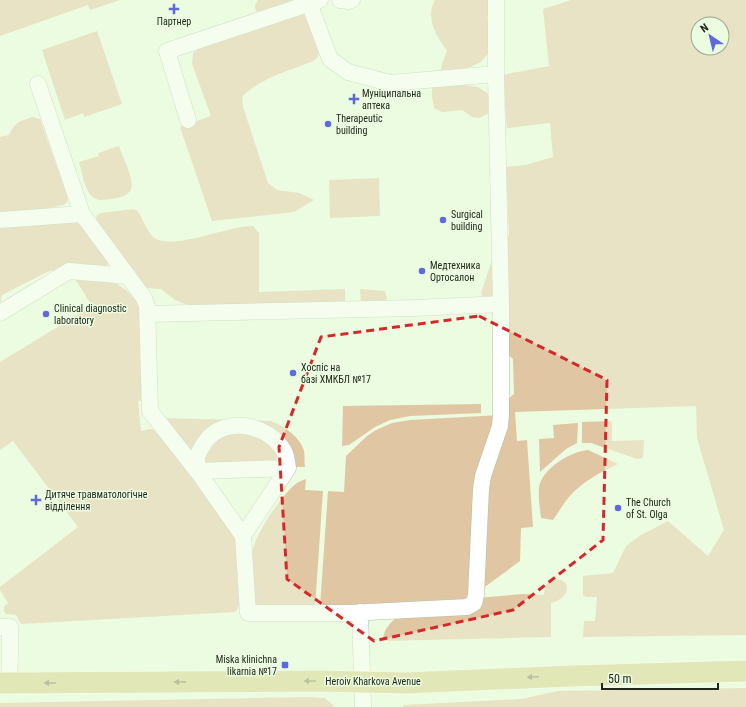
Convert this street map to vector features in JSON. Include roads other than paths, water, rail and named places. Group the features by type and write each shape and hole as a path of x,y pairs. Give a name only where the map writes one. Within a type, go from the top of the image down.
{"main road":[{"name":"Heroiv Kharkova Avenue","path":"4,683 303,681 404,683 746,671"}],"street":[{"path":"38,84 82,214 144,298 148,314 150,410 197,471 243,536 248,613 360,612 467,607 474,603 476,595 481,489 483,476 500,426 501,414 501,304 496,74 496,0"},
{"path":"188,120 167,51 315,1 330,59 348,72 390,83 496,74"},
{"path":"0,220 82,214"},
{"path":"0,313 69,271 128,276"},
{"path":"148,314 408,308 501,304"},
{"path":"197,471 197,458 201,448 209,437 224,428 238,425 253,427 266,432 284,451 287,458 288,468 243,536"},
{"path":"197,471 288,468"},
{"path":"360,612 363,707"},
{"path":"0,627 10,627 10,656 4,683"}],"place":[{"name":"Партнер","path":"174,9"},
{"name":"Муніципальна аптека","path":"354,99"},
{"name":"Therapeutic building","path":"328,124"},
{"name":"Surgical building","path":"443,220"},
{"name":"Медтехника Ортосалон","path":"422,271"},
{"name":"Clinical diagnostic laboratory","path":"46,314"},
{"name":"Хоспіс на базі ХМКБЛ №17","path":"293,373"},
{"name":"Дитяче травматологічне відділення","path":"36,500"},
{"name":"The Church of St. Olga","path":"618,508"},
{"name":"Miska klinichna likarnia №17","path":"285,665"}]}
